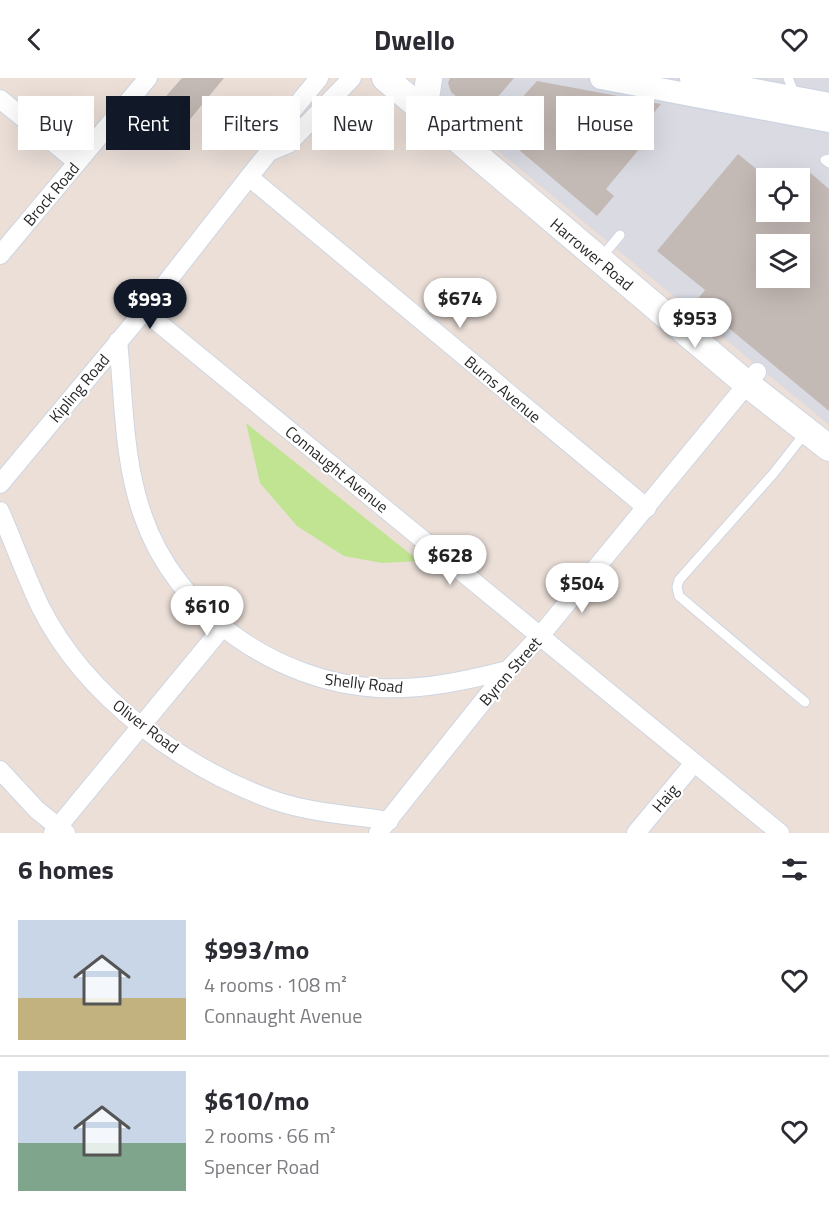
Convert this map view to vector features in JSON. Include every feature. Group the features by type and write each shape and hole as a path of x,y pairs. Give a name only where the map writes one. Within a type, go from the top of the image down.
{"main road":[{"name":"Harrower Road","path":"385,78 609,248"},
{"name":"Harrower Road","path":"423,83 513,171 609,248 657,307 752,378 817,431 829,448"}],"street":[{"name":"Brock Road","path":"0,255 148,78"},
{"name":"Kipling Road","path":"0,484 144,311 269,152 275,132 319,78"},
{"name":"Kipling Road","path":"269,152 288,144 352,78"},
{"path":"601,78 829,121"},
{"path":"692,78 792,88 829,104"},
{"path":"0,99 77,162"},
{"name":"Burns Avenue","path":"249,177 647,508"},
{"name":"Connaught Avenue","path":"144,311 780,833"},
{"name":"Shelly Road","path":"118,340 128,442 135,489 143,517 170,569 222,628 272,659 322,679 348,684 378,688 412,688 460,682 508,670"},
{"name":"Byron Street","path":"384,827 508,670 540,636 647,508 752,378"},
{"name":"Oliver Road","path":"0,511 41,608 59,637 102,692 127,716 200,766 237,785 278,801 384,827"},
{"path":"0,770 59,831 141,726 222,628"},
{"name":"Haig","path":"636,833 694,763"}],"lane":[{"path":"805,702 680,596 677,587 679,580 772,474 817,431"}],"shaded area":[{"path":"428,78 829,78 829,425 497,150 544,150 544,96 433,96"}],"green space":[{"path":"246,423 419,561 382,563 344,556 297,526 260,483"}],"building":[{"path":"182,78 224,78 209,96 202,96 202,105 190,119 190,96 166,96"},
{"path":"450,78 514,78 499,96 456,96 451,92 448,83"},
{"path":"537,81 618,96 556,96 556,150 638,150 606,189 614,196 597,216 519,150 544,150 544,96 524,96"},
{"path":"654,103 661,104 654,113"},
{"path":"738,154 756,169 756,222 810,222 810,173 829,189 829,411 696,301 705,290 657,251"}]}
